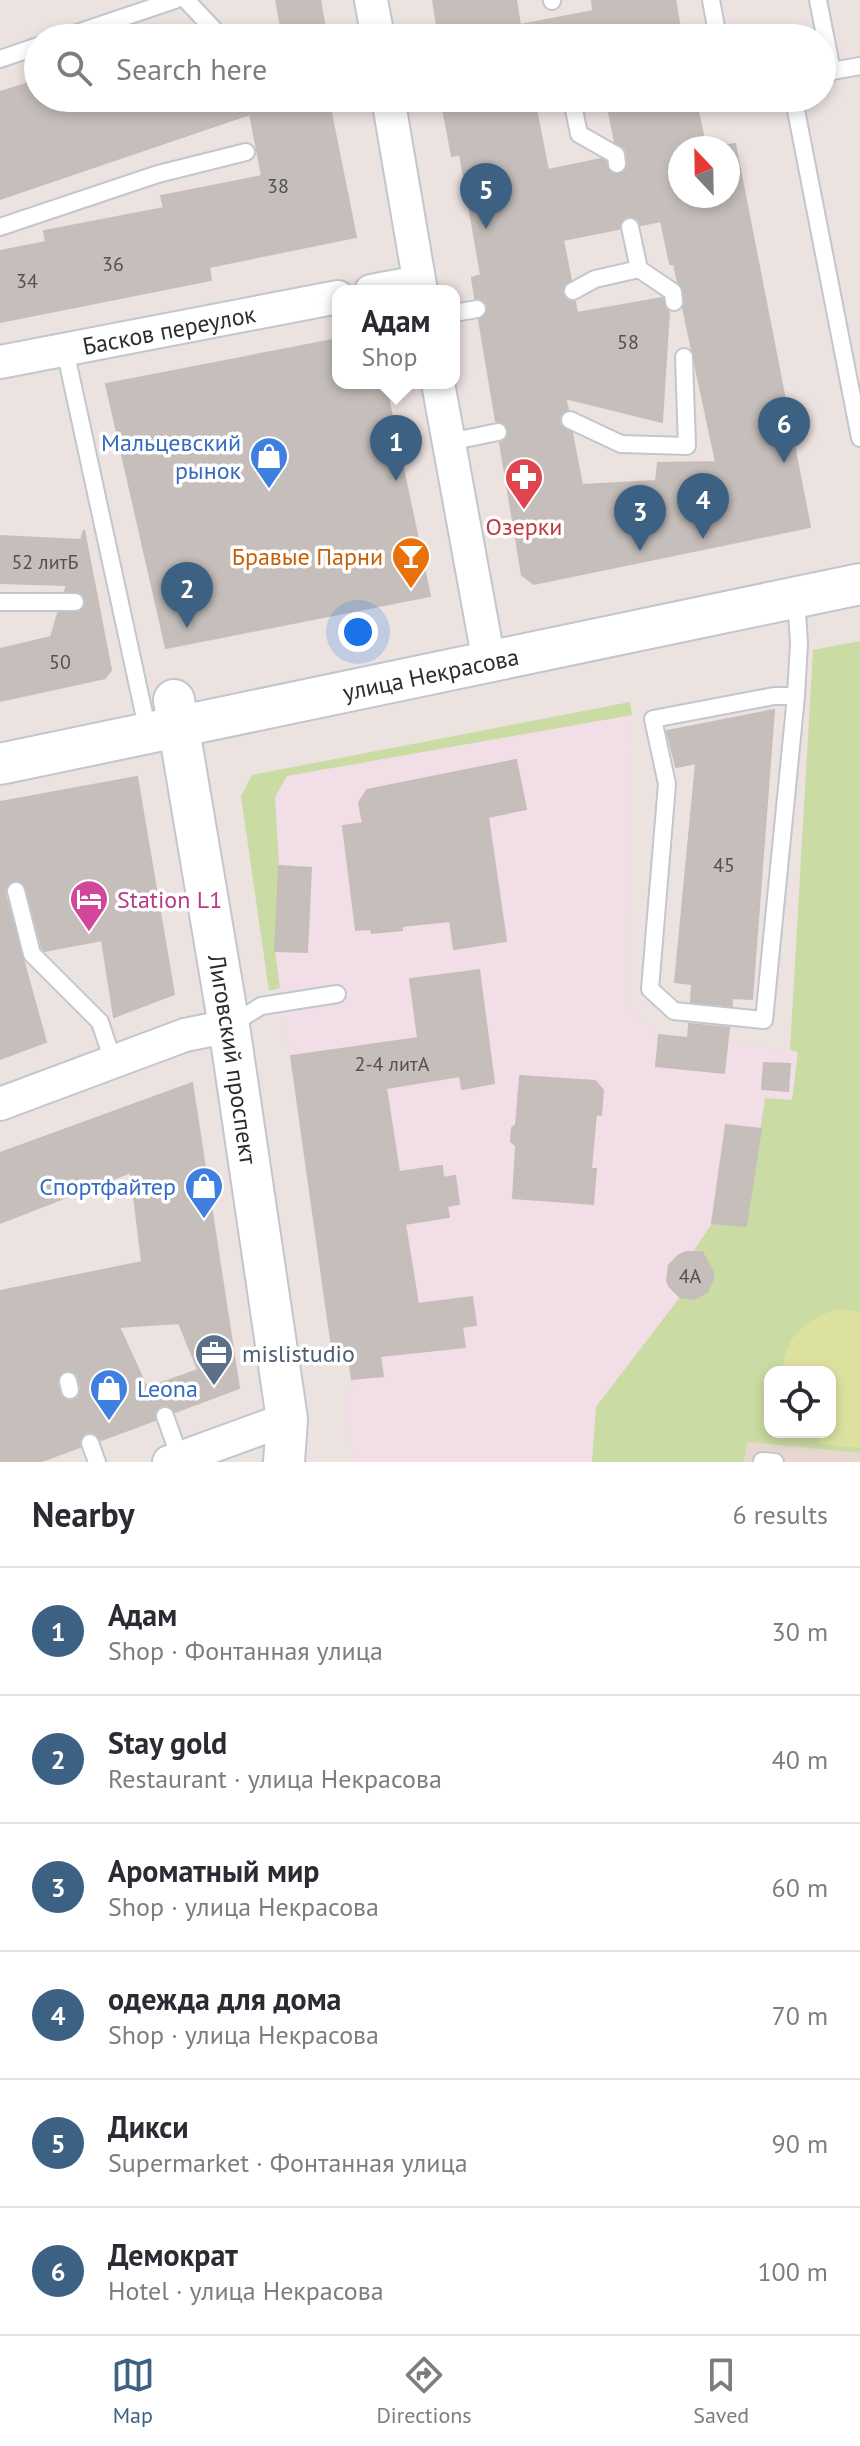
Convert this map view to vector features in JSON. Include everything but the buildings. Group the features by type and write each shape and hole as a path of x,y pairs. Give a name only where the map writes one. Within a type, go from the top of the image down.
{"street":[{"path":"371,0 375,24"},
{"path":"390,112 420,285"},
{"name":"Басков переулок","path":"0,362 332,298"},
{"path":"439,389 487,649"},
{"name":"улица Некрасова","path":"487,649 860,558"},
{"name":"улица Некрасова","path":"0,736 161,716 487,649 860,584"},
{"name":"улица Некрасова","path":"0,764 161,716"},
{"name":"Лиговский проспект","path":"161,716 229,1026 287,1419 284,1462"},
{"path":"0,1104 185,1035 229,1026"},
{"path":"175,1460 287,1419"},
{"name":"Лиговский проспект","path":"287,1419 306,1462"}],"lane":[{"path":"104,24 175,0"},
{"path":"186,0 209,24"},
{"path":"711,0 715,24"},
{"path":"818,0 821,24"},
{"path":"0,59 24,51"},
{"path":"836,73 860,66"},
{"path":"574,112 579,134 616,155 617,164"},
{"path":"798,112 860,438"},
{"path":"0,227 158,174 246,152"},
{"path":"630,227 639,269 673,292 674,302"},
{"path":"573,291 595,279 639,269"},
{"path":"460,312 477,309"},
{"path":"65,350 92,483 161,716"},
{"path":"570,420 621,444 687,446 684,357"},
{"path":"449,442 498,432"},
{"path":"796,597 799,643 796,696 764,1020 674,1011 650,989 667,784 653,719 774,696 796,696"},
{"path":"0,602 75,602"},
{"path":"16,891 32,954 100,1022 113,1061"},
{"path":"229,1026 261,1006 337,994"},
{"path":"165,1416 175,1460"},
{"path":"90,1443 97,1462"}],"shaded area":[{"path":"632,715 625,1005 659,1035 798,1052 792,1101 765,1098 746,1226 693,1252 679,1255 669,1265 669,1286 680,1297 596,1407 592,1462 354,1462 344,1392 354,1389 349,1360 334,1362 275,951 275,797 287,776"},
{"path":"746,1442 860,1453 860,1462 744,1462"}],"green space":[{"path":"860,641 860,1453 747,1442 744,1462 592,1462 596,1407 680,1297 691,1299 701,1296 712,1283 710,1265 693,1252 712,1223 746,1226 765,1098 792,1100 798,1052 790,1050 813,650"},
{"path":"630,702 632,715 287,776 275,797 279,866 275,951 280,988 269,991 241,796 252,775"},
{"path":"841,1309 860,1312 860,1448 821,1444 816,1438 836,1438 836,1366 783,1366 787,1348 793,1338 809,1322"}],"place":[{"name":"Дикси","path":"486,229"},
{"name":"Демократ","path":"784,463"},
{"name":"Адам","path":"396,481"},
{"name":"Мальцевский рынок","path":"269,490"},
{"name":"Озерки","path":"524,511"},
{"name":"одежда для дома","path":"703,539"},
{"name":"Ароматный мир","path":"640,551"},
{"name":"Бравые Парни","path":"411,590"},
{"name":"Stay gold","path":"187,628"},
{"name":"Station L1","path":"89,933"},
{"name":"Спортфайтер","path":"204,1220"},
{"name":"mislistudio","path":"214,1387"},
{"name":"Leona","path":"109,1422"}]}
